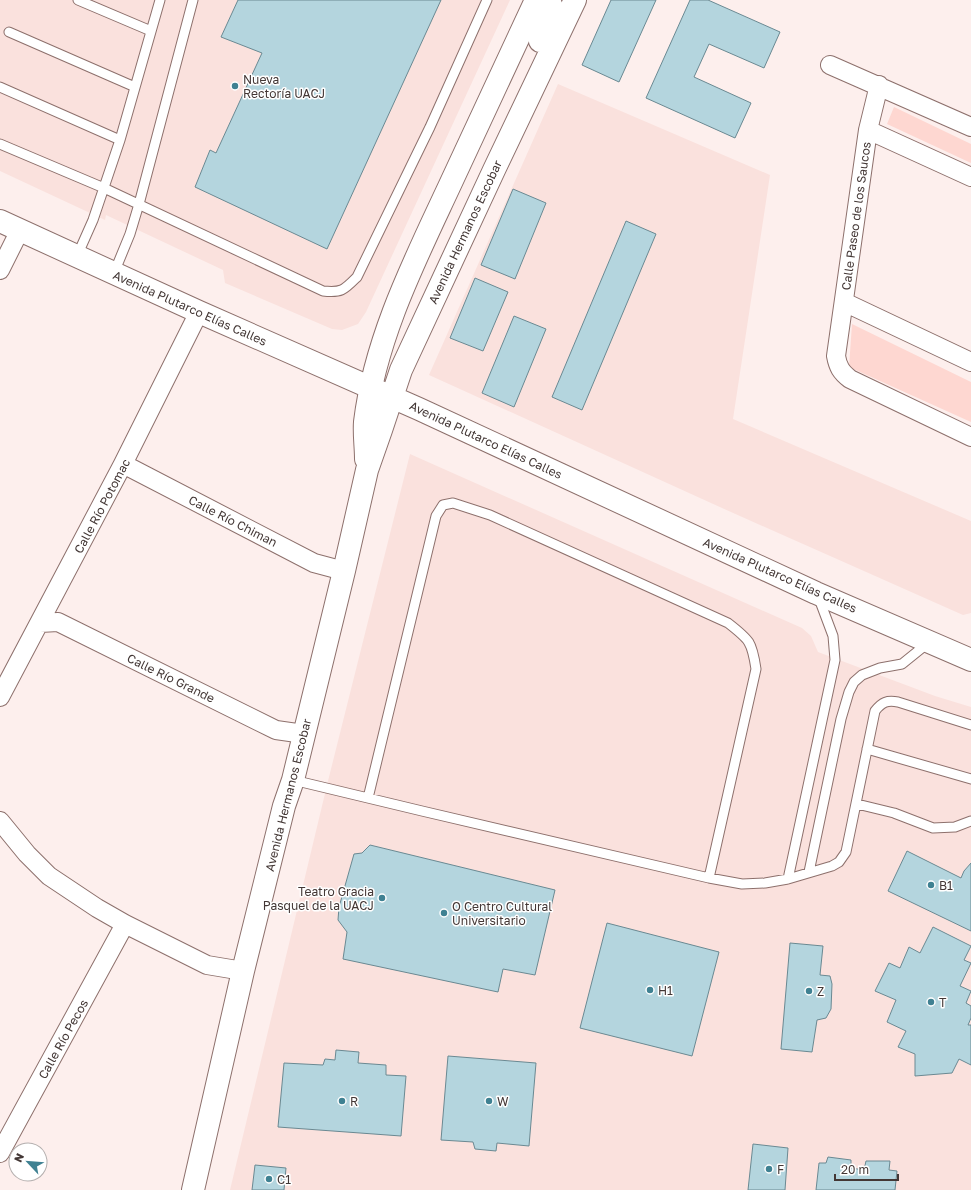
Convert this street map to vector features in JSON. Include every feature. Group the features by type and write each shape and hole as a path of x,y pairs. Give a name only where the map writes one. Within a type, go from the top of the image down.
{"main road":[{"name":"Avenida Hermanos Escobar","path":"367,470 365,424 380,348 391,316 423,242 536,0"},
{"path":"494,170 491,148 551,17 551,6 544,0"},
{"name":"Avenida Hermanos Escobar","path":"192,1190 243,971 284,806 293,780 367,470 401,370 575,0"},
{"name":"Avenida Plutarco Elías Calles","path":"0,222 371,389 392,397 816,593 971,660"}],"street":[{"path":"830,65 879,85 971,127"},
{"name":"Calle Paseo de los Saucos","path":"879,85 868,130 836,356 837,364 841,372 850,379 971,437"},
{"name":"Calle Paseo de los Saucos","path":"868,130 971,177"},
{"path":"0,270 20,230"},
{"name":"Calle Paseo de los Saucos","path":"844,302 971,362"},
{"name":"Calle Río Potomac","path":"0,697 124,464 199,312"},
{"name":"Calle Río Chiman","path":"124,464 314,563 344,571"},
{"name":"Calle Río Grande","path":"40,623 58,622 276,730 304,734"},
{"path":"0,821 27,854 49,876 98,908 125,924 207,965 243,971"},
{"name":"Calle Río Pecos","path":"0,1154 125,924"}],"lane":[{"path":"78,0 151,31"},
{"path":"77,256 93,220 120,140 160,0"},
{"path":"114,273 130,234 139,204 193,0"},
{"path":"0,144 104,188 323,291 336,292 347,288 357,277 430,127 487,0"},
{"path":"9,32 134,87"},
{"path":"0,87 120,140"},
{"path":"368,798 436,516 444,506 453,503 490,515 728,623 743,634 751,645 756,669 709,878"},
{"path":"788,879 835,660 833,636 816,593"},
{"path":"809,872 841,719 849,692 854,682 862,675 880,668 902,664 929,642"},
{"path":"293,780 709,878 742,884 765,883 788,879 832,866 839,862 846,852 875,711 880,704 890,700 971,725"},
{"path":"867,749 971,779"},
{"path":"857,804 894,813 933,828 955,827 971,821"}],"shaded area":[{"name":"Nueva Rectoría UACJ","path":"0,0 510,0 366,312 358,324 342,330 332,329 225,283 223,270 106,215 105,220 0,171"},
{"path":"558,84 770,175 733,419 971,521 971,613 963,615 429,375"},
{"path":"894,107 971,144 971,163 887,124"},
{"path":"852,324 971,382 971,422 849,367"},
{"path":"410,454 802,628 811,636 818,652 935,696 971,707 971,1190 230,1190 328,781"}],"building":[{"name":"Nueva Rectoría UACJ","path":"238,0 441,0 327,249 195,187 210,150 216,153 262,53 221,37"},
{"path":"611,0 656,0 619,82 582,65"},
{"path":"690,0 708,0 780,32 764,68 709,44 694,77 751,103 735,138 646,98"},
{"path":"513,189 546,203 515,279 481,265"},
{"path":"626,221 656,234 582,410 552,397"},
{"path":"475,278 508,292 483,351 450,338"},
{"path":"514,316 546,329 514,407 482,393"},
{"name":"O Centro Cultural Universitario","path":"370,845 555,890 535,975 503,969 498,992 343,959 347,932 338,920 339,907 354,854 362,853"},
{"name":"B1","path":"907,851 961,878 964,871 971,863 971,931 888,891"},
{"name":"H1","path":"607,923 719,952 692,1056 580,1028"},
{"name":"T","path":"933,927 971,946 964,960 971,963 960,986 971,991 966,1003 971,1006 971,1018 968,1025 971,1025 971,1065 959,1059 952,1073 915,1076 915,1054 898,1047 906,1031 887,1022 896,1000 875,991 889,963 900,968 909,947 920,953"},
{"name":"Z","path":"790,943 823,946 820,975 830,976 832,984 831,1009 826,1018 817,1020 812,1052 781,1049"},
{"name":"R","path":"336,1050 359,1052 358,1063 386,1065 386,1075 406,1076 401,1136 278,1127 284,1063 323,1065 325,1059 335,1060"},
{"name":"W","path":"448,1056 536,1063 529,1146 497,1143 496,1151 475,1149 473,1142 441,1140"},
{"name":"F","path":"753,1144 788,1148 785,1190 748,1190"},
{"path":"828,1157 851,1160 851,1168 864,1170 866,1161 890,1161 889,1170 897,1171 895,1190 816,1190 819,1163 826,1163"},
{"name":"C1","path":"255,1165 286,1168 284,1190 252,1190"}],"place":[{"name":"Nueva Rectoría UACJ","path":"235,86"},
{"name":"B1","path":"931,885"},
{"name":"Teatro Gracia Pasquel de la UACJ","path":"382,898"},
{"name":"O Centro Cultural Universitario","path":"444,913"},
{"name":"H1","path":"650,990"},
{"name":"Z","path":"809,991"},
{"name":"T","path":"931,1002"},
{"name":"R","path":"342,1101"},
{"name":"W","path":"489,1101"},
{"name":"F","path":"769,1169"},
{"name":"C1","path":"269,1179"}]}
